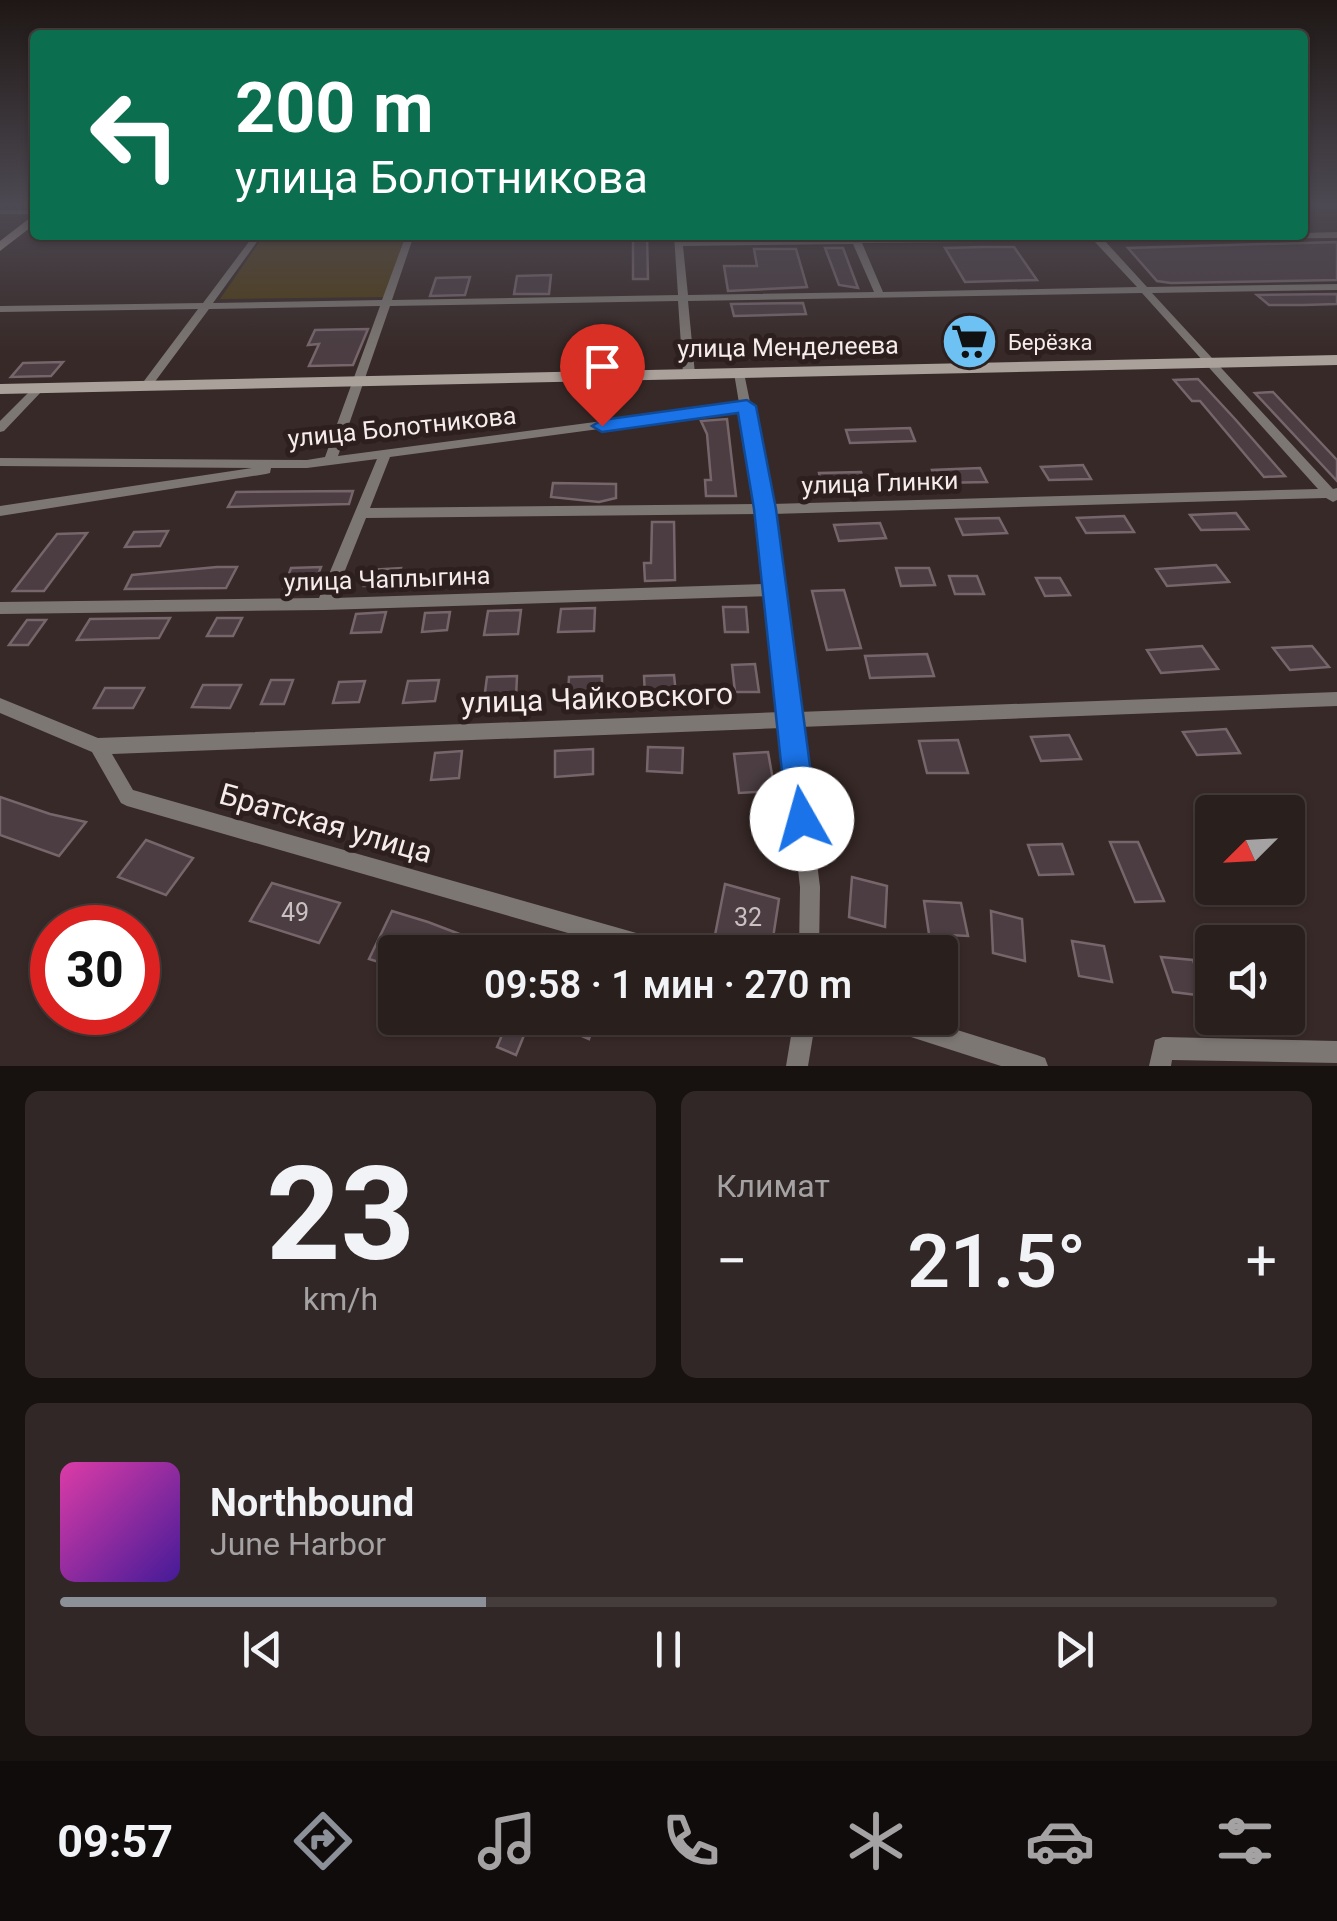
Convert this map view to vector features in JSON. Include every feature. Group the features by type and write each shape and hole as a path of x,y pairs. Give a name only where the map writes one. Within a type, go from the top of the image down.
{"street":[{"path":"147,385 244,254"},
{"path":"330,462 404,254"},
{"path":"680,254 689,374"},
{"path":"862,254 879,293"},
{"path":"1111,254 1334,496"},
{"path":"0,309 1337,288"},
{"name":"улица Менделеева","path":"0,390 1337,360"},
{"path":"739,373 765,509 810,887 810,935"},
{"path":"0,428 38,389"},
{"name":"улица Болотникова","path":"0,462 307,464 747,406"},
{"path":"324,604 384,456"},
{"path":"0,511 307,464"},
{"name":"улица Глинки","path":"364,512 765,509 1334,496"},
{"name":"улица Чаплыгина","path":"0,608 324,604 774,590"},
{"name":"улица Чайковского","path":"98,746 1337,699"},
{"path":"0,704 98,746"},
{"name":"Братская улица","path":"98,746 126,797 609,935"},
{"path":"797,1066 802,1035"},
{"path":"939,1035 1037,1066"},
{"path":"1160,1066 1163,1048 1337,1052"}],"shaded area":[{"path":"251,254 400,254 385,297 220,299"}],"building":[{"path":"633,254 647,254 648,279 633,279"},
{"path":"755,254 797,254 807,287 728,291 724,266 757,266"},
{"path":"827,254 845,254 858,288 839,285"},
{"path":"948,254 1019,254 1037,280 965,282"},
{"path":"1133,254 1337,254 1337,280 1157,281"},
{"path":"551,275 549,294 514,294 517,276"},
{"path":"470,277 465,295 430,296 436,278"},
{"path":"1337,294 1337,304 1303,305 1269,305 1257,295"},
{"path":"803,303 806,314 734,316 731,304"},
{"path":"368,329 353,365 309,366 319,344 308,345 315,330"},
{"path":"63,362 51,376 11,377 23,363"},
{"path":"1198,379 1285,476 1264,477 1200,401 1192,401 1174,380"},
{"path":"1273,392 1337,460 1337,481 1255,393"},
{"path":"727,419 736,496 706,496 705,480 711,480 707,434 701,421"},
{"path":"910,428 915,441 850,443 846,430"},
{"path":"1083,465 1091,479 1049,480 1041,467"},
{"path":"980,468 987,482 937,483 932,470"},
{"path":"861,472 866,486 822,487 819,473"},
{"path":"553,483 616,484 616,498 599,502 551,497"},
{"path":"353,491 349,504 228,507 236,492"},
{"path":"1236,513 1248,529 1201,530 1190,515"},
{"path":"1124,516 1134,532 1086,533 1077,518"},
{"path":"999,518 1007,533 963,535 956,519"},
{"path":"652,522 674,522 675,580 645,581 644,563 651,563"},
{"path":"880,523 886,538 839,541 834,525"},
{"path":"168,531 160,546 125,547 134,532"},
{"path":"87,533 44,591 13,591 57,534"},
{"path":"1216,565 1229,582 1167,586 1156,569"},
{"path":"237,567 226,588 125,589 132,575"},
{"path":"321,567 314,586 284,588 291,568"},
{"path":"401,568 397,585 364,586 368,570"},
{"path":"896,568 929,568 935,585 901,586"},
{"path":"949,576 977,576 984,594 955,594"},
{"path":"1036,578 1060,578 1070,595 1045,596"},
{"path":"844,590 861,648 827,650 812,591"},
{"path":"723,607 746,607 748,632 725,632"},
{"path":"595,608 594,631 558,632 561,609"},
{"path":"521,610 518,634 484,635 488,611"},
{"path":"386,612 381,632 351,633 356,614"},
{"path":"450,612 447,630 422,632 425,613"},
{"path":"170,618 159,638 77,640 90,619"},
{"path":"217,618 242,618 233,636 207,636"},
{"path":"27,620 46,620 28,645 9,645"},
{"path":"1202,646 1218,669 1161,673 1147,650"},
{"path":"1312,646 1329,667 1290,670 1273,648"},
{"path":"927,654 934,676 870,678 865,656"},
{"path":"755,664 759,692 735,692 732,665"},
{"path":"674,675 676,694 645,696 644,676"},
{"path":"517,676 516,698 484,700 487,677"},
{"path":"602,676 602,694 568,696 569,677"},
{"path":"271,680 293,680 284,704 261,704"},
{"path":"439,680 435,701 403,703 408,681"},
{"path":"365,681 359,702 333,703 339,682"},
{"path":"203,685 241,685 230,708 192,707"},
{"path":"105,688 144,688 133,708 94,708"},
{"path":"1226,729 1240,753 1197,755 1183,732"},
{"path":"1069,735 1081,759 1041,761 1031,737"},
{"path":"958,740 968,773 927,773 919,741"},
{"path":"648,747 683,748 682,773 647,771"},
{"path":"593,749 593,774 555,777 555,751"},
{"path":"462,751 459,778 431,780 435,753"},
{"path":"768,752 775,791 739,793 734,754"},
{"path":"0,797 86,822 59,856 0,835"},
{"path":"146,840 193,858 166,895 118,877"},
{"path":"1110,842 1138,842 1164,901 1135,902"},
{"path":"1062,844 1073,874 1039,875 1028,845"},
{"path":"852,877 887,886 885,927 849,917"},
{"path":"272,883 340,903 319,943 250,921"},
{"path":"725,884 779,899 773,935 715,935"},
{"path":"924,901 961,903 968,936 929,934"},
{"path":"392,911 462,935 380,935"},
{"path":"991,911 1022,919 1025,961 993,953"},
{"path":"378,940 378,962 369,959"},
{"path":"1072,941 1104,946 1112,982 1079,976"},
{"path":"1161,957 1193,960 1195,995 1173,992"},
{"path":"502,1035 524,1035 516,1055 497,1047"}],"place":[{"name":"Берёзка","path":"969,342"}],"route":[{"path":"602,426 747,406 765,509 802,819"}]}
